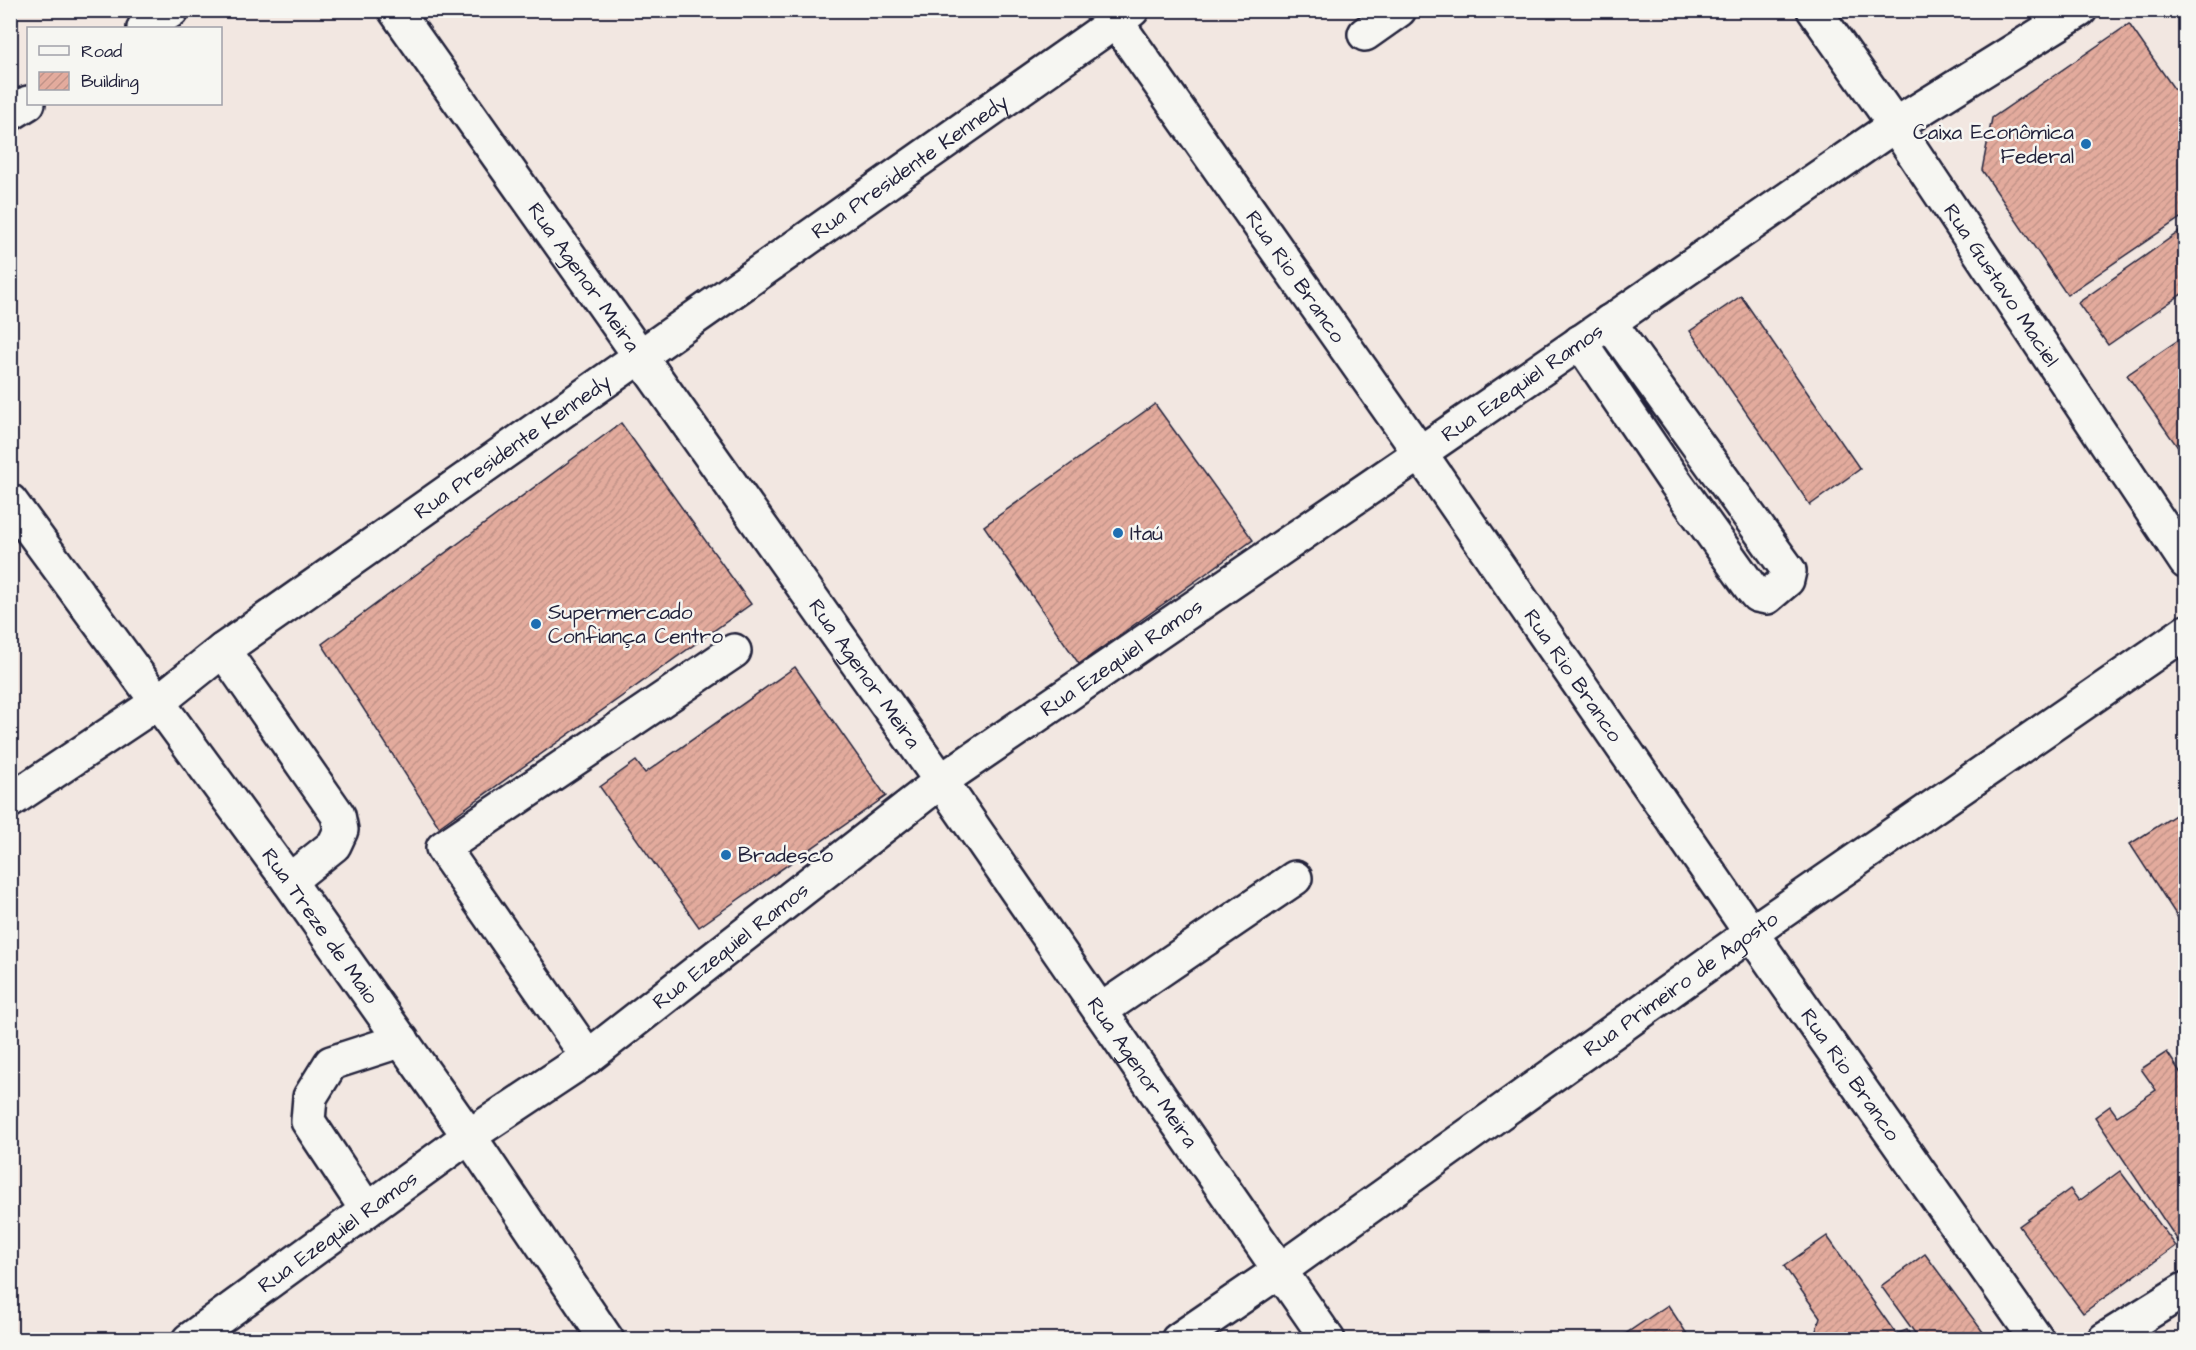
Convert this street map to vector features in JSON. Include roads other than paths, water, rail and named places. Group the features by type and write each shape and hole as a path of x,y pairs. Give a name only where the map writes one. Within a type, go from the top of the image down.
{"street":[{"path":"146,27 172,10"},
{"name":"Rua Agenor Meira","path":"394,10 941,781 1328,1340"},
{"path":"1365,34 1399,10"},
{"name":"Rua Gustavo Maciel","path":"1814,10 1895,124 2186,562"},
{"name":"Rua Ezequiel Ramos","path":"189,1340 469,1136 588,1057 941,781 1895,124 2080,10"},
{"name":"Rua Presidente Kennedy","path":"10,801 158,702 223,650 640,356 1118,14"},
{"name":"Rua Rio Branco","path":"1118,14 1751,933 2037,1340"},
{"path":"10,114 27,104"},
{"path":"1580,342 1751,588 1757,595 1767,597 1787,580 1789,571 1610,322"},
{"name":"Rua Treze de Maio","path":"18,510 402,1040 607,1340"},
{"name":"Rua Primeiro de Agosto","path":"1178,1340 1280,1271 1751,933 2186,632"},
{"path":"223,650 338,815 341,830 334,845 289,881"},
{"path":"588,1057 443,848 734,651"},
{"path":"1100,1011 1295,878"},
{"path":"367,1210 308,1121 310,1097 331,1063 402,1040"},
{"path":"2104,1340 2186,1289"}],"place":[{"name":"Caixa Econômica Federal","path":"2086,144"},
{"name":"Itaú","path":"1118,533"},
{"name":"Supermercado Confiança Centro","path":"536,624"},
{"name":"Bradesco","path":"726,855"}]}
